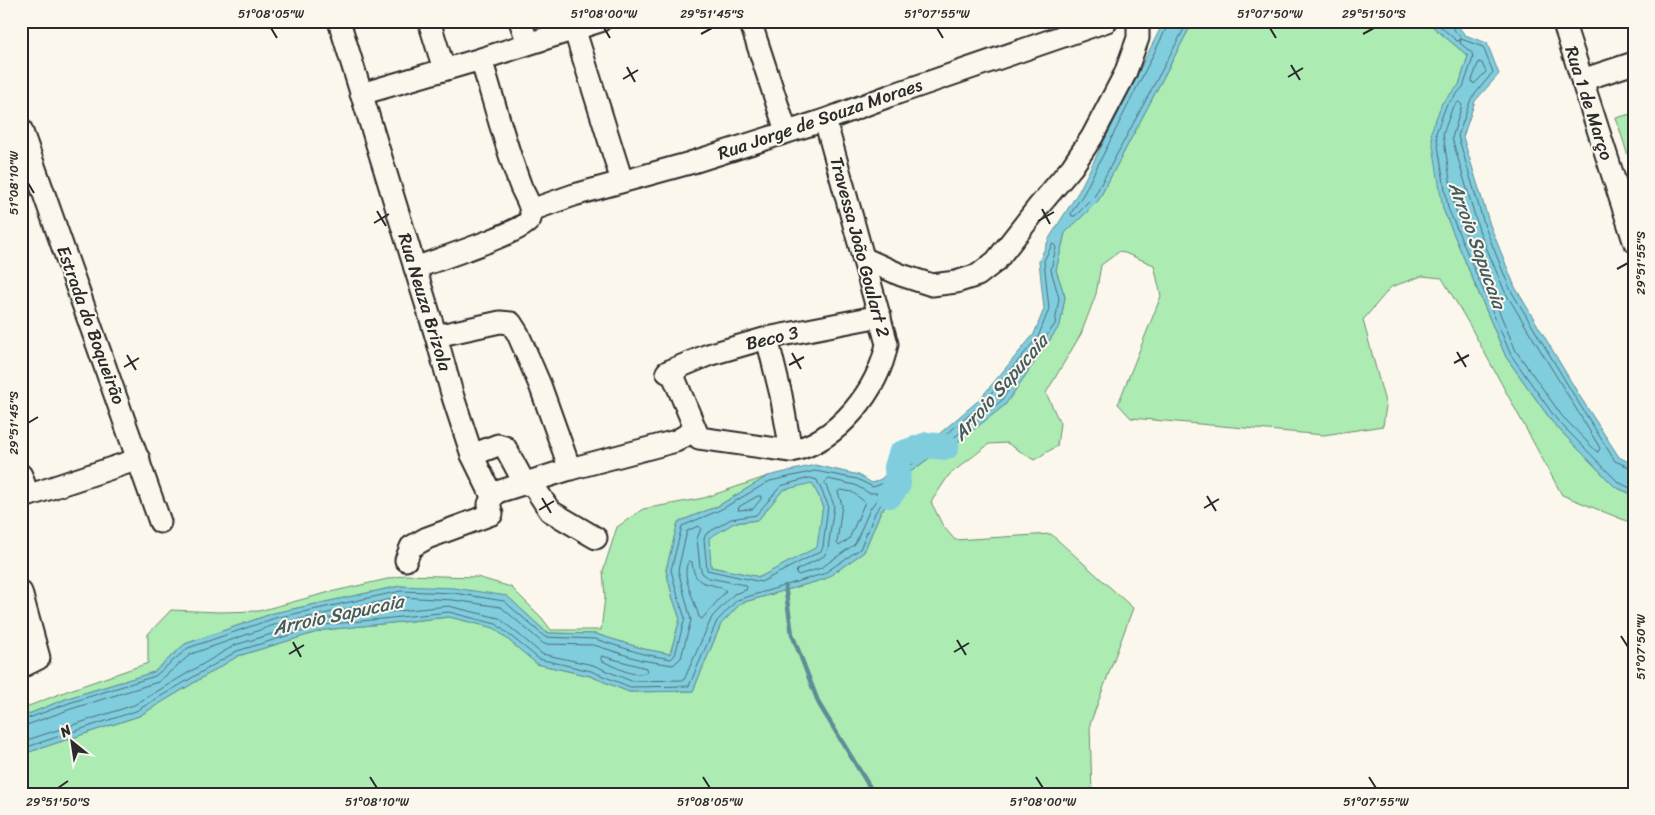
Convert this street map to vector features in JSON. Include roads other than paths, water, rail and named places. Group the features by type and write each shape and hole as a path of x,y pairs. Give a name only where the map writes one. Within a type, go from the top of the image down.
{"street":[{"name":"Rua Neuza Brizola","path":"339,21 453,397 472,455 491,494"},
{"path":"429,21 444,70"},
{"path":"520,21 528,43"},
{"path":"362,94 600,21"},
{"path":"750,21 786,131"},
{"name":"Rua Jorge de Souza Moraes","path":"531,210 825,120 1107,21"},
{"path":"862,258 932,286 956,282 978,275 996,262 1072,167 1092,137 1125,74 1138,38 1138,21"},
{"name":"Rua 1 de Março","path":"1563,21 1634,241"},
{"path":"574,28 622,181"},
{"path":"415,268 492,240 523,226 530,220 531,210 521,186 480,59"},
{"path":"1582,80 1634,63"},
{"name":"Travessa João Goulart 2","path":"791,451 805,448 826,436 857,408 884,362 887,344 825,120"},
{"name":"Estrada do Boqueirão","path":"22,132 160,522"},
{"name":"Beco 3","path":"695,430 673,375 667,372 708,355 767,338 880,316"},
{"path":"436,336 500,322 511,323 518,334 540,385 570,469"},
{"path":"406,560 412,548 427,538 492,514 489,504 492,498 491,494 570,469 676,441 695,430 699,438 791,451 767,338"},
{"path":"472,455 498,445 505,447 525,484"},
{"path":"21,475 25,496 139,459"},
{"path":"525,484 533,485 550,511 596,538"},
{"path":"21,592 39,658 21,666"}],"water":[{"path":"1164,21 1204,21 1189,29 1098,201 1065,233 1056,270 1065,297 1060,325 1005,405 950,448 932,456 909,473 896,494 880,513 864,552 825,579 741,603 721,624 693,691 629,692 590,676 537,664 494,628 449,617 324,630 238,656 139,716 21,756 21,717 68,698 154,672 185,644 274,613 400,586 454,588 507,596 547,633 596,634 644,649 670,654 680,619 666,570 678,522 718,506 768,476 815,465 859,475 872,483 881,479 921,441 939,434 979,400 1034,334 1044,309 1039,261 1050,237 1079,191","holes":["812,483 823,505 817,547 760,577 711,567 709,538 734,523 758,520 783,490"]},
{"path":"1426,21 1454,21 1465,35 1487,43 1499,74 1475,101 1463,137 1490,225 1515,287 1579,395 1619,457 1634,465 1634,495 1615,487 1553,423 1506,357 1443,209 1431,132 1442,103 1459,85 1468,56"}],"waterway":[{"name":"Arroio Sapucaia","path":"890,495 898,484 897,467 901,454 927,445 946,447"},
{"path":"785,586 792,634 819,704 874,794"}]}
